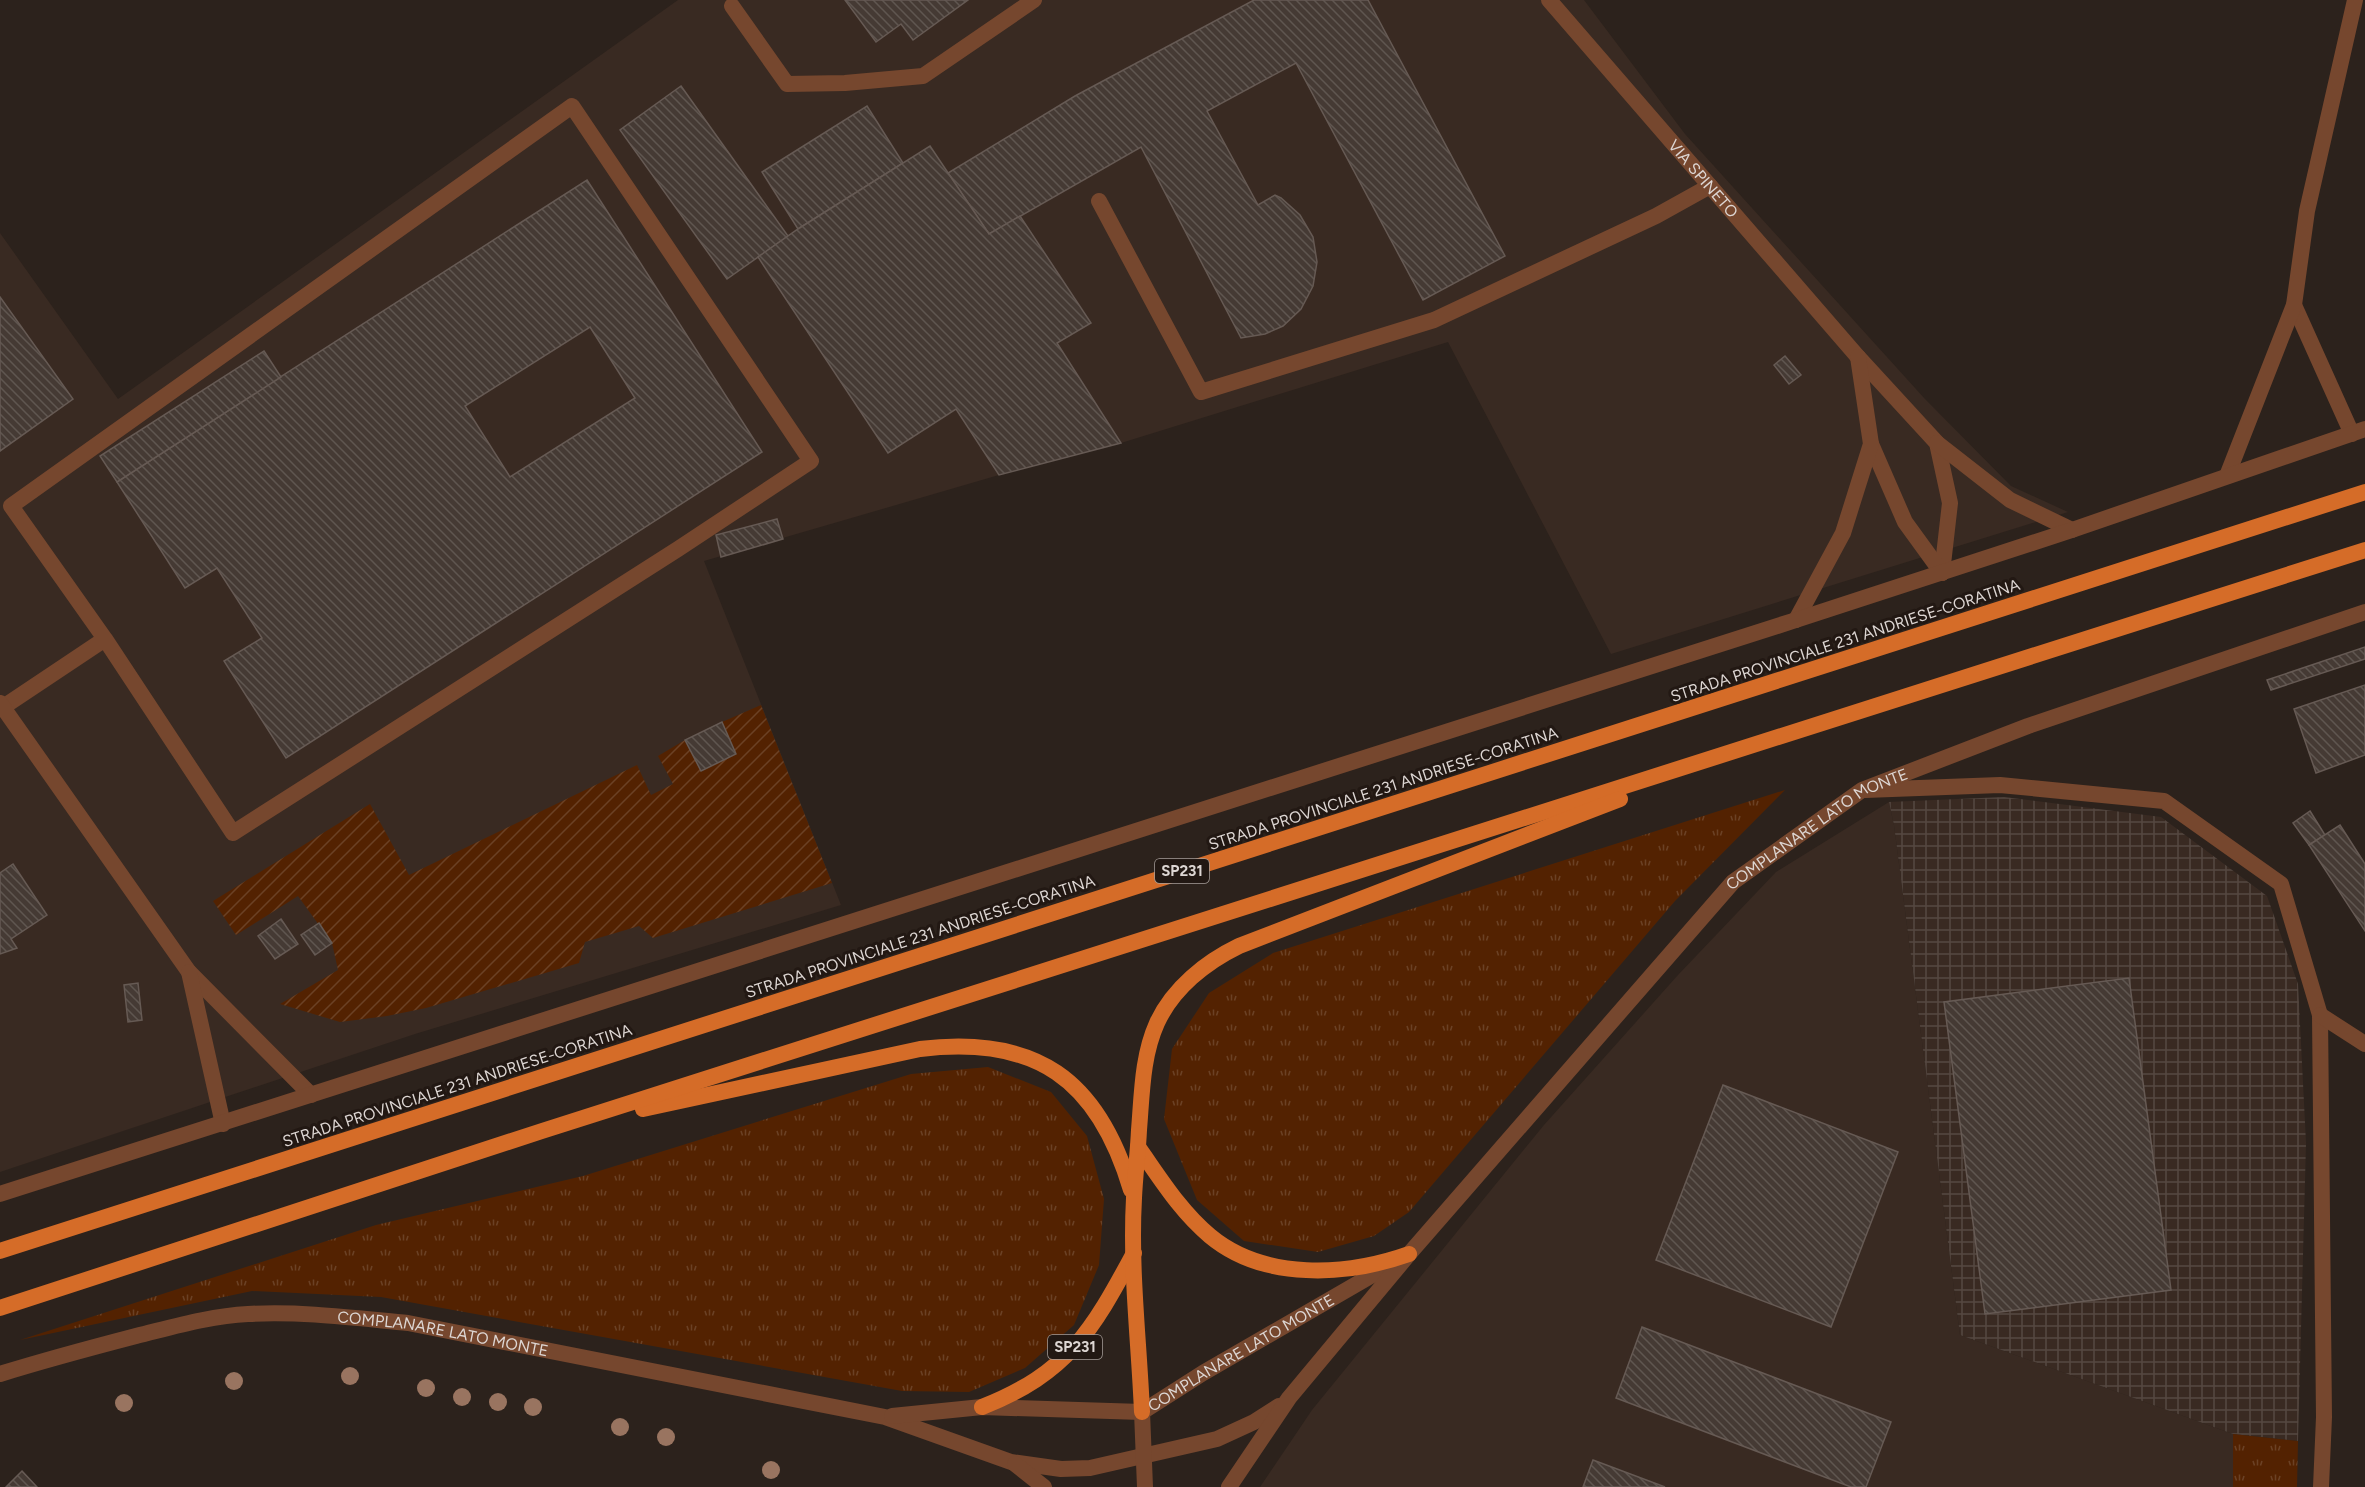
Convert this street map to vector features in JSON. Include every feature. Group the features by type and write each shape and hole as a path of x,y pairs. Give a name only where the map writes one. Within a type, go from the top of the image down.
{"highway":[{"name":"STRADA PROVINCIALE 231 ANDRIESE-CORATINA","path":"0,1251 2365,492"},
{"path":"0,1308 542,1131 2365,550"},
{"path":"1143,1412 1134,1252 1134,1199 1146,1061 1158,1021 1186,983 1218,957 1239,946 1774,738"},
{"path":"542,1131 920,1048 982,1046 1013,1052 1032,1059 1056,1071 1075,1086 1094,1108 1112,1139 1134,1199"},
{"path":"1138,1147 1169,1192 1196,1224 1221,1245 1246,1257 1287,1268 1325,1271 1357,1267 1409,1254"},
{"name":"SP231","path":"982,1407 1031,1384 1063,1361 1093,1323 1134,1252"}],"street":[{"path":"732,6 788,84 845,84 923,76 1034,0"},
{"name":"VIA SPINETO","path":"1549,0 1858,357 1937,443 2010,500 2072,530"},
{"path":"2228,476 2294,306 2307,211 2355,0"},
{"path":"572,106 811,461 678,549 232,834 105,639 11,506 572,106"},
{"path":"1099,201 1201,392 1434,320 1656,216 1710,186"},
{"path":"0,1194 1942,573 2358,432 2294,306"},
{"path":"1858,357 1871,444 1905,522 1942,573"},
{"path":"1937,443 1950,503 1942,573"},
{"path":"1796,620 1843,533 1871,444"},
{"name":"COMPLANARE LATO MONTE","path":"1229,1487 1289,1398 1409,1254 1733,882 1862,790 2028,726 2365,612"},
{"path":"105,639 1,705 189,972 311,1095"},
{"path":"1862,790 2000,785 2163,801 2281,884 2320,1015 2324,1417 2321,1487"},
{"path":"189,972 223,1124"},
{"path":"2320,1015 2365,1044"},
{"name":"COMPLANARE LATO MONTE","path":"885,1416 982,1407 1143,1412 1203,1373 1409,1254"},
{"name":"COMPLANARE LATO MONTE","path":"0,1374 58,1356 188,1323 247,1314 302,1314 408,1323 885,1416 1011,1462 1075,1470 1226,1435 1254,1422 1289,1398"},
{"path":"1143,1412 1145,1487"},
{"name":"COMPLANARE LATO MONTE","path":"1011,1462 1044,1487"}],"shaded area":[{"path":"678,0 1584,0 1685,134 1925,399 2011,486 2068,512 1611,654 1448,342 1121,443 999,475 704,561 841,905 415,1034 0,1172 0,233 118,399"},
{"path":"2004,797 2161,817 2267,896 2298,984 2306,1143 2298,1441 2233,1434 1960,1335 1894,825 1889,802"},
{"path":"1889,802 1894,825 1960,1335 2233,1434 2233,1487 1260,1487 1312,1410 1544,1125 1678,975 1776,872"}],"green space":[{"path":"761,705 832,883 653,938 639,926 585,942 579,963 426,1008 340,1022 280,1004 338,970 332,943 298,896 236,935 213,901 370,804 409,875 637,765 651,795 673,784 658,756 685,740 701,771 736,754 722,722"},
{"path":"1785,790 1675,901 1409,1212 1374,1236 1318,1252 1244,1241 1197,1200 1164,1119 1172,1049 1209,993 1273,953"},
{"path":"988,1067 1051,1092 1087,1136 1104,1199 1099,1265 1074,1325 1025,1368 969,1392 902,1391 381,1297 252,1291 20,1340 376,1225 583,1176 911,1074"},
{"path":"2233,1434 2298,1441 2297,1487 2233,1487"}],"building":[{"path":"845,0 968,0 913,40 901,24 876,42"},
{"path":"1254,0 1368,0 1505,256 1423,300 1296,63 1207,111 1258,205 1275,195 1281,198 1300,215 1313,237 1317,262 1313,286 1301,309 1283,326 1265,334 1241,338 1141,147 989,234 948,173 1075,96"},
{"path":"681,86 788,236 727,279 620,130"},
{"path":"867,106 903,163 798,229 762,172"},
{"path":"930,146 989,234 1020,216 1091,323 1057,343 1121,443 999,475 956,409 888,453 758,257 798,229"},
{"path":"587,180 762,452 286,758 224,661 262,638 217,568 185,588 117,482","holes":["590,327 635,398 510,477 465,406"]},
{"path":"0,297 73,399 0,451"},
{"path":"264,351 281,377 117,482 100,456"},
{"path":"1785,356 1801,375 1789,384 1774,365"},
{"path":"777,519 783,539 721,557 716,535"},
{"path":"2365,647 2365,659 2271,690 2267,680"},
{"path":"2365,685 2365,755 2316,773 2294,709"},
{"path":"722,722 736,754 701,771 685,740"},
{"path":"2310,811 2325,835 2309,845 2293,823"},
{"path":"2340,825 2365,864 2365,931 2309,845"},
{"path":"13,864 47,915 11,939 17,948 0,954 0,873"},
{"path":"281,919 298,944 275,959 258,936"},
{"path":"319,923 332,943 315,955 301,935"},
{"path":"2129,978 2171,1290 1985,1314 1944,1002"},
{"path":"138,983 142,1020 128,1022 124,985"},
{"path":"1723,1085 1898,1152 1831,1327 1656,1260"},
{"path":"1642,1327 1891,1422 1866,1487 1851,1487 1616,1398"},
{"path":"1593,1460 1665,1487 1583,1487"},
{"path":"22,1471 37,1487 6,1487"}]}
